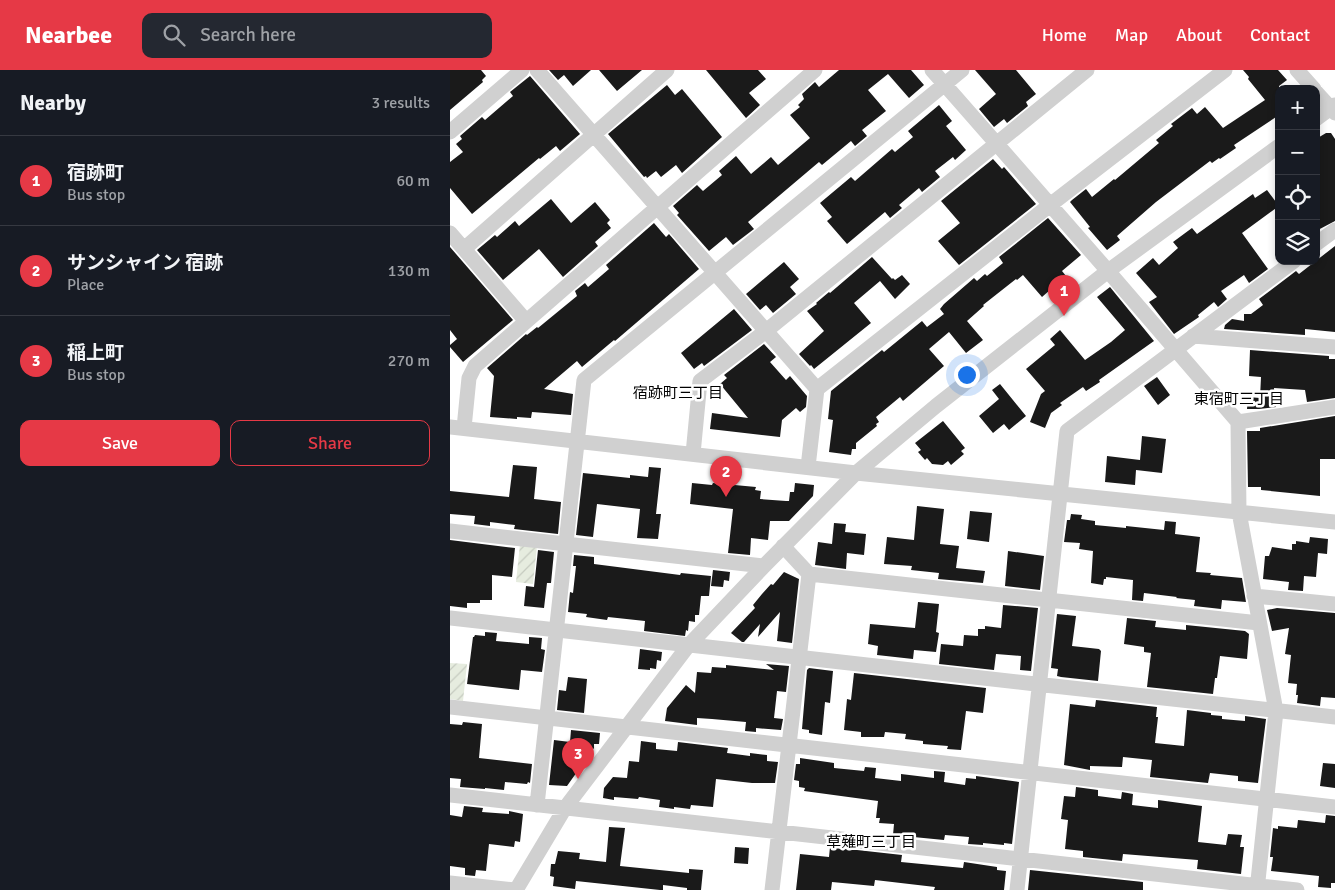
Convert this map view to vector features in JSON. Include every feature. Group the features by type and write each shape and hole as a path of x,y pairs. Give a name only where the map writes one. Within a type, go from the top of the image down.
{"street":[{"path":"450,132 522,70"},
{"path":"537,70 817,389"},
{"path":"464,249 667,70"},
{"path":"815,70 475,366 469,378 457,428 856,473 1335,522"},
{"path":"932,70 1238,422 1239,512 1276,711 1257,888"},
{"path":"537,805 584,380 962,70"},
{"path":"693,454 700,381 766,331 1087,70"},
{"path":"808,467 817,389 1225,70"},
{"path":"1297,70 1310,85"},
{"path":"1320,96 1334,109 1320,117"},
{"path":"450,883 516,890 565,808 688,646 783,546 856,473 936,406 1108,271 1275,149"},
{"path":"1320,241 1335,230"},
{"path":"450,232 526,321"},
{"path":"1016,890 1067,431 1289,265"},
{"path":"1193,336 1335,347"},
{"path":"1238,422 1335,407"},
{"path":"450,531 764,566"},
{"path":"783,546 809,574 1260,623"},
{"path":"772,890 809,574"},
{"path":"1254,596 1335,604"},
{"path":"450,618 1335,717"},
{"path":"450,707 1335,807"},
{"path":"450,795 1257,888 1297,890"}],"shaded area":[{"path":"520,544 537,546 533,584 516,582"},
{"path":"450,663 467,664 463,701 450,699"}],"building":[{"path":"450,70 481,70 486,76 482,80 483,82 450,110"},
{"path":"549,70 591,70 573,86 564,75 558,80"},
{"path":"599,70 642,70 617,91"},
{"path":"706,70 758,70 766,79 749,93 760,105 746,118"},
{"path":"839,70 911,70 924,85 909,98 888,74 868,90 886,111 862,130 867,136 855,146 851,141 822,165 819,162 748,222 754,229 733,245 726,237 709,251 677,215 679,213 673,206 697,185 703,191 722,175 719,171 736,156 751,174 771,157 778,165 810,138 790,115 800,107 798,105 804,99 802,94 815,82 819,87"},
{"path":"975,70 1016,70 1036,94 1026,102 1028,106 1007,123 1004,119 994,127 979,109 996,94"},
{"path":"1243,70 1278,70 1287,80 1280,85 1275,85 1275,118 1234,145 1236,148 1220,159 1212,163 1210,161 1156,202 1117,236 1120,240 1107,250 1088,228 1090,227 1070,202 1086,189 1092,197 1115,180 1159,143 1156,140 1173,126 1171,124 1192,108 1197,114 1205,107 1223,128 1265,100 1248,79 1249,77"},
{"path":"530,76 580,134 560,151 556,146 539,158 472,214 450,188 450,162 463,152 456,144 462,139 460,136 482,117 485,120 513,96 510,92"},
{"path":"667,85 675,95 682,89 722,137 682,173 676,165 661,177 656,171 647,178 646,176 644,177 608,134"},
{"path":"939,105 952,121 946,126 966,150 955,160 953,157 935,171 940,177 922,192 919,188 899,205 902,208 890,218 885,212 847,244 827,221 832,217 820,203 851,177 855,181 892,149 895,152 913,137 908,131"},
{"path":"1326,133 1331,133 1335,139 1335,221 1320,229 1320,175 1320,137"},
{"path":"993,159 1002,169 1004,167 1036,204 959,265 938,241 960,223 941,201"},
{"path":"1267,190 1275,201 1275,209 1242,233 1268,269 1249,283 1244,275 1221,291 1227,299 1218,307 1214,302 1198,315 1199,317 1174,334 1149,302 1157,297 1136,273 1153,258 1159,265 1178,248 1173,242 1192,228 1197,234 1253,194 1255,198"},
{"path":"551,199 571,223 595,202 610,220 607,223 611,228 595,242 598,246 563,277 539,249 503,280 477,250 495,235 497,237 515,221 519,226"},
{"path":"1048,218 1081,255 1062,271 1066,276 1042,297 1023,275 1016,279 983,305 967,321 983,340 966,353 949,332 929,349 944,366 903,401 900,397 876,417 879,422 876,424 877,426 856,443 856,449 852,449 851,455 829,452 833,420 828,419 831,391 922,321 927,327 944,314 940,309 944,304 974,278 977,281 985,274 987,276 1003,263 999,257"},
{"path":"654,223 666,237 669,234 699,269 582,367 577,361 544,389 573,394 571,415 532,412 531,418 490,417 494,376 487,368 526,334 538,328 577,296 575,291 585,283 588,287 609,269 606,265"},
{"path":"1335,246 1335,332 1305,329 1305,335 1224,329 1225,325 1232,319 1244,321 1244,314 1251,314 1263,305 1259,299 1296,271 1299,274 1311,265 1320,265 1320,258"},
{"path":"450,247 513,320 463,362 450,347 457,339 450,330"},
{"path":"872,257 892,279 895,280 902,275 910,284 895,299 880,281 854,303 871,323 814,369 799,354 824,331 807,311"},
{"path":"784,262 799,279 790,287 796,294 773,313 766,305 760,310 746,294"},
{"path":"1110,287 1154,341 1099,380 1100,382 1086,391 1083,387 1060,403 1062,405 1051,413 1045,428 1030,422 1041,394 1045,391 1026,369 1055,345 1050,339 1060,330 1085,360 1125,330 1097,297"},
{"path":"734,309 752,330 704,366 702,363 694,369 681,353"},
{"path":"764,344 776,357 770,362 786,380 790,376 807,396 806,407 800,412 796,408 782,420 780,437 710,429 712,413 748,418 720,384 727,378 724,375"},
{"path":"1250,350 1329,356 1329,359 1335,359 1335,398 1307,402 1305,390 1274,388 1276,407 1247,409 1248,397 1260,398 1261,377 1249,376"},
{"path":"1157,377 1170,395 1158,405 1144,386"},
{"path":"1000,384 1026,416 1009,430 1004,424 993,433 979,416 999,399 992,390"},
{"path":"1335,416 1335,459 1320,459 1320,496 1261,490 1261,487 1248,487 1247,431 1260,431 1260,428"},
{"path":"943,421 965,448 961,451 964,454 951,465 948,461 943,465 932,464 927,458 925,460 918,452 921,450 915,443"},
{"path":"1142,436 1166,439 1162,473 1136,470 1135,485 1105,482 1107,456 1140,460"},
{"path":"513,465 537,467 534,499 561,502 558,534 514,529 515,525 490,522 490,526 474,524 475,516 450,514 450,491 509,497"},
{"path":"649,467 661,468 656,514 661,514 658,539 637,538 640,509 597,504 593,537 576,535 583,473 630,478 630,475 648,477"},
{"path":"692,483 756,487 755,490 761,491 760,499 786,501 789,501 790,492 794,492 795,483 814,485 813,496 789,521 770,521 768,540 751,538 750,555 728,553 733,509 690,504"},
{"path":"917,506 944,509 940,544 959,546 956,568 985,571 983,583 938,579 939,573 911,570 912,566 884,564 887,537 914,540"},
{"path":"970,511 992,513 989,542 967,539"},
{"path":"1071,514 1082,515 1081,519 1095,521 1095,525 1126,528 1126,526 1164,530 1165,521 1176,522 1175,534 1200,537 1196,572 1242,578 1246,602 1222,600 1221,609 1194,606 1195,600 1144,593 1143,601 1132,600 1133,580 1106,577 1103,585 1091,583 1093,551 1079,549 1080,543 1064,542 1067,520 1070,520"},
{"path":"834,523 846,524 845,532 866,534 864,555 847,553 846,569 815,565 818,542 832,544"},
{"path":"1310,537 1328,539 1327,554 1318,553 1316,577 1304,576 1303,591 1288,590 1289,582 1263,579 1265,556 1269,556 1272,547 1292,550 1292,544 1296,544 1296,541 1309,543"},
{"path":"450,540 515,548 512,577 492,575 492,600 480,600 480,603 467,603 467,608 450,606"},
{"path":"538,550 554,552 551,583 547,583 544,608 524,606 526,586 534,587"},
{"path":"1008,551 1044,556 1040,590 1005,586"},
{"path":"574,555 594,557 594,564 680,575 681,573 711,576 709,596 701,596 699,615 695,615 695,622 689,621 688,631 686,630 685,636 644,631 645,621 608,617 607,620 586,617 587,614 568,612 570,592 573,593 576,566 573,566"},
{"path":"713,570 730,572 729,581 724,580 723,587 711,586"},
{"path":"784,572 799,579 792,643 777,641 780,612 758,637 760,624 742,642 731,633 755,608 753,605 762,594"},
{"path":"918,602 939,604 936,632 939,633 936,652 914,650 913,659 877,655 878,646 868,644 870,624 915,628"},
{"path":"1003,605 1038,608 1031,671 1020,670 1021,656 996,654 994,670 939,664 941,644 963,646 964,635 978,636 978,629 985,629 985,626 1001,628"},
{"path":"1277,608 1335,613 1335,698 1321,697 1320,706 1297,703 1297,684 1288,683 1291,655 1285,654 1289,628 1272,631 1267,610"},
{"path":"1057,614 1076,616 1072,646 1099,649 1101,651 1098,681 1057,676 1058,669 1051,668"},
{"path":"1127,618 1156,621 1155,627 1186,630 1186,625 1245,631 1249,634 1247,659 1220,656 1213,694 1147,687 1151,653 1144,652 1144,647 1124,644"},
{"path":"485,632 497,633 496,641 529,644 529,637 542,638 541,649 545,650 542,672 521,670 519,690 467,684 473,637 475,635 485,636"},
{"path":"640,649 662,652 661,661 657,660 656,669 638,669"},
{"path":"766,664 789,666 786,692 777,691 774,718 783,719 781,730 756,728 756,732 745,731 746,722 712,719 697,718 697,725 665,721 667,708 686,685 695,693 697,672 711,673 712,667 726,668 726,665 774,670"},
{"path":"809,668 833,671 830,703 825,702 822,735 809,733 809,730 802,729 807,670"},
{"path":"854,673 986,688 983,713 966,711 961,750 947,749 948,746 923,744 923,741 905,739 906,734 885,732 884,737 861,737 861,732 844,730 847,699 851,700"},
{"path":"568,677 587,679 584,713 557,710 559,690 566,691"},
{"path":"1096,700 1157,707 1156,717 1158,717 1155,743 1184,746 1187,710 1211,713 1211,715 1222,716 1222,719 1245,721 1245,716 1266,719 1258,783 1238,781 1238,776 1210,773 1208,783 1150,777 1152,760 1123,757 1122,767 1090,766 1090,770 1064,765 1070,704 1095,707"},
{"path":"463,722 482,724 479,758 532,764 530,783 505,782 504,790 485,789 460,787 461,779 450,778 450,724 462,725"},
{"path":"571,730 600,733 599,744 594,744 594,748 567,786 549,785 554,740 570,742"},
{"path":"641,741 656,743 656,749 677,751 678,742 728,748 727,753 750,756 750,753 767,755 767,761 778,762 775,783 752,783 716,779 713,807 691,805 690,809 674,807 674,809 659,807 660,800 639,797 638,799 614,797 614,800 603,798 604,788 613,777 627,778 629,761 639,762"},
{"path":"800,758 834,763 834,768 864,771 865,767 876,768 875,778 901,781 901,774 934,778 934,771 945,772 944,782 965,785 966,778 976,779 976,776 1019,782 1012,844 968,844 969,837 945,835 944,840 893,835 894,824 879,823 880,818 876,818 878,801 804,791 805,788 799,787 799,781 794,780 796,764 800,764"},
{"path":"1323,763 1335,764 1335,788 1320,786"},
{"path":"1076,787 1098,790 1098,796 1121,799 1122,792 1133,794 1132,805 1158,808 1158,800 1202,806 1198,842 1226,845 1228,834 1242,835 1240,847 1244,847 1241,874 1197,869 1198,860 1123,854 1122,861 1083,857 1083,851 1065,849 1068,820 1061,819 1064,796 1075,797"},
{"path":"464,806 483,808 482,812 509,814 509,811 523,814 520,842 515,841 514,847 489,844 486,871 476,870 475,876 465,875 465,868 450,866 450,815 462,817"},
{"path":"1326,815 1335,816 1335,883 1331,883 1331,888 1318,887 1319,876 1271,871 1273,857 1270,857 1273,828 1278,829 1278,826 1297,828 1298,820 1325,823"},
{"path":"609,827 625,828 620,866 689,873 689,869 703,870 701,890 687,890 687,888 663,885 663,890 660,890 576,881 575,889 553,886 554,877 550,876 551,864 555,864 558,851 580,853 579,859 606,862"},
{"path":"735,847 749,848 748,864 734,863"},
{"path":"830,847 902,855 901,862 963,868 964,862 997,867 997,870 1006,871 1004,890 934,890 935,887 875,880 874,886 832,882 831,890 796,890 800,854 829,857"},
{"path":"1030,870 1143,882 1143,890 1028,890"}],"place":[{"name":"宿跡町","path":"1064,316"},
{"name":"サンシャイン 宿跡","path":"726,497"},
{"name":"稲上町","path":"578,779"}],"district":[{"name":"宿跡町三丁目","path":"678,393"},
{"name":"東宿町三丁目","path":"1239,399"},
{"name":"草薙町三丁目","path":"871,842"}]}
